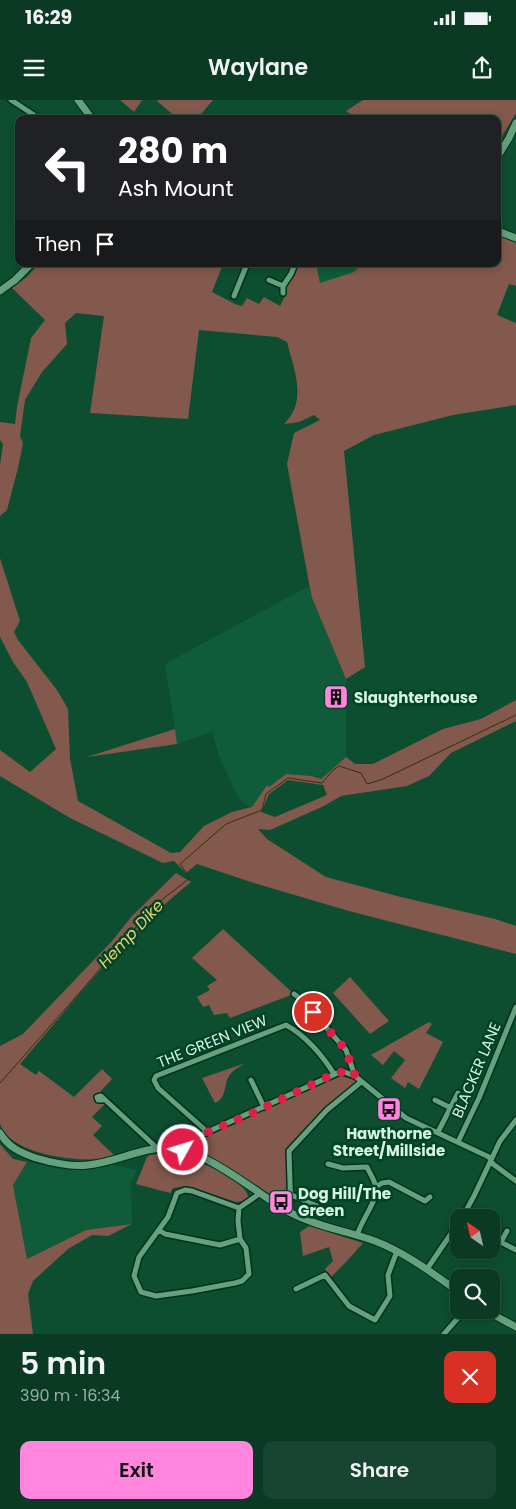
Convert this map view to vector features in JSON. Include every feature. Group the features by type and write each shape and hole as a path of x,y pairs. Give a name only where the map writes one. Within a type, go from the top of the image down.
{"street":[{"path":"11,100 33,115"},
{"path":"78,100 89,115"},
{"path":"501,151 516,123"},
{"path":"501,232 516,238"},
{"path":"0,291 28,267"},
{"path":"234,296 246,267"},
{"path":"283,293 283,286 294,267"},
{"path":"269,280 283,286"},
{"path":"294,994 302,1000 346,1050 355,1076 361,1082 406,1118 489,1157 493,1164 516,1181"},
{"name":"BLACKER LANE","path":"458,1142 480,1098 516,1008"},
{"name":"THE GREEN VIEW","path":"207,1133 158,1088 154,1080 156,1076 286,1025 295,1030 326,1061 334,1074"},
{"path":"183,1150 192,1139 334,1074 342,1072 355,1076"},
{"path":"251,1080 264,1107"},
{"path":"291,1213 289,1151 327,1110 361,1082"},
{"path":"438,1132 458,1093"},
{"path":"103,1100 157,1148"},
{"path":"435,1100 451,1108"},
{"path":"467,1209 500,1141 516,1120"},
{"path":"0,1133 5,1141 20,1152 62,1164 91,1164 157,1148 183,1150 224,1170 291,1213 375,1241 398,1251 450,1286"},
{"path":"328,1164 343,1168 367,1167 376,1187 376,1194 357,1236"},
{"path":"376,1187 382,1183 389,1182 424,1201 430,1197"},
{"path":"180,1191 192,1191 239,1208 240,1240 246,1248 249,1267 249,1274 242,1280 192,1292 156,1296 141,1292 134,1276 139,1257 168,1217 175,1196 180,1191"},
{"path":"239,1208 259,1194"},
{"path":"289,1194 317,1206"},
{"path":"159,1230 165,1234 220,1245 240,1240"},
{"path":"507,1230 501,1242 516,1250"},
{"path":"427,1270 450,1236"},
{"path":"296,1290 324,1273 349,1306 375,1320 390,1296 388,1275 398,1251"},
{"path":"500,1318 516,1327"},
{"path":"444,1334 457,1319"}],"shaded area":[{"path":"120,100 142,100 134,112"},
{"path":"213,100 200,115 173,115 157,101"},
{"path":"363,100 516,100 516,113 501,138 501,115 352,115 346,111"},
{"path":"501,236 516,242 516,286 509,284 497,315 516,323 516,405 453,415 374,435 344,451 365,667 346,679 312,598 287,464 294,433 320,420 314,415 299,422 284,424 296,405 297,385 287,342 277,337 199,330 188,419 90,413 104,316 76,313 65,323 67,344 42,372 25,400 20,436 23,443 18,468 7,510 0,516 0,465 3,444 0,440 0,422 15,424 31,338 45,320 12,288 28,276 36,267 222,267 212,292 242,306 247,298 259,304 264,297 280,306 286,294 285,288 297,267 317,267 320,283 354,272 359,267 501,267"},
{"path":"317,267 359,267 355,272 320,284"},
{"path":"0,558 20,621 14,632 18,640 57,690 68,709 70,759 78,801 171,853 180,852 204,826 232,812 252,807 267,785 269,787 286,774 311,776 321,779 346,757 355,764 373,764 443,729 481,719 516,700 516,721 451,753 429,776 407,786 341,796 324,806 270,830 258,829 267,839 326,877 495,919 516,926 516,954 349,911 197,864 186,873 174,861 163,863 70,818 0,776 0,750 30,772 56,749 27,682 13,662 0,637","holes":["288,780 323,785 327,795 275,817 261,812 269,794"]},
{"path":"309,586 312,598 346,679 346,757 321,779 311,776 286,774 269,787 267,785 252,807 243,803 238,797 220,759 212,732 177,744 165,664"},
{"path":"175,729 177,744 87,757"},
{"path":"176,873 191,882 167,902 123,946 20,1064 36,1075 39,1071 74,1097 102,1069 112,1079 100,1092 108,1101 92,1117 102,1126 93,1135 116,1157 87,1159 51,1156 19,1144 7,1135 0,1124 0,1046 23,1034 112,941 132,916"},
{"path":"223,929 294,994 230,1018 227,1013 214,1015 209,1005 203,1007 197,997 210,990 207,986 217,980 192,958"},
{"path":"350,977 389,1021 370,1034 333,993"},
{"path":"429,1022 432,1024 426,1033 443,1042 419,1089 408,1082 405,1088 391,1078 405,1060 394,1051 383,1065 371,1055"},
{"path":"246,1063 232,1072 227,1080 222,1097 215,1103 202,1078"},
{"path":"334,1074 361,1082 344,1095 289,1151 291,1213 224,1170 183,1150 186,1144"},
{"path":"0,1144 13,1159 27,1162 13,1185 27,1259 86,1230 132,1224 108,1236 92,1235 68,1249 33,1281 28,1294 33,1334 0,1334"},
{"path":"173,1152 191,1158 229,1177 246,1191 248,1197 244,1201 236,1202 186,1186 173,1188 170,1193 136,1184 147,1157"},
{"path":"27,1162 64,1170 87,1170 109,1164 137,1170 131,1182 132,1224 86,1230 27,1259 13,1185"},
{"path":"309,1226 363,1243 331,1277 325,1269 333,1261 329,1247 303,1256 300,1232"}],"waterway":[{"name":"Hemp Dike","path":"0,1083 155,905 190,878 180,864 226,824 262,810 266,794 288,778 322,783 339,766 361,773 367,784 383,779 516,715"}],"place":[{"name":"Slaughterhouse","path":"336,697"},
{"name":"Hawthorne Street/Millside","path":"389,1109"},
{"name":"Dog Hill/The Green","path":"281,1202"}],"route":[{"path":"183,1150 192,1139 255,1112 334,1074 342,1072 355,1076 346,1050 313,1012"}]}
